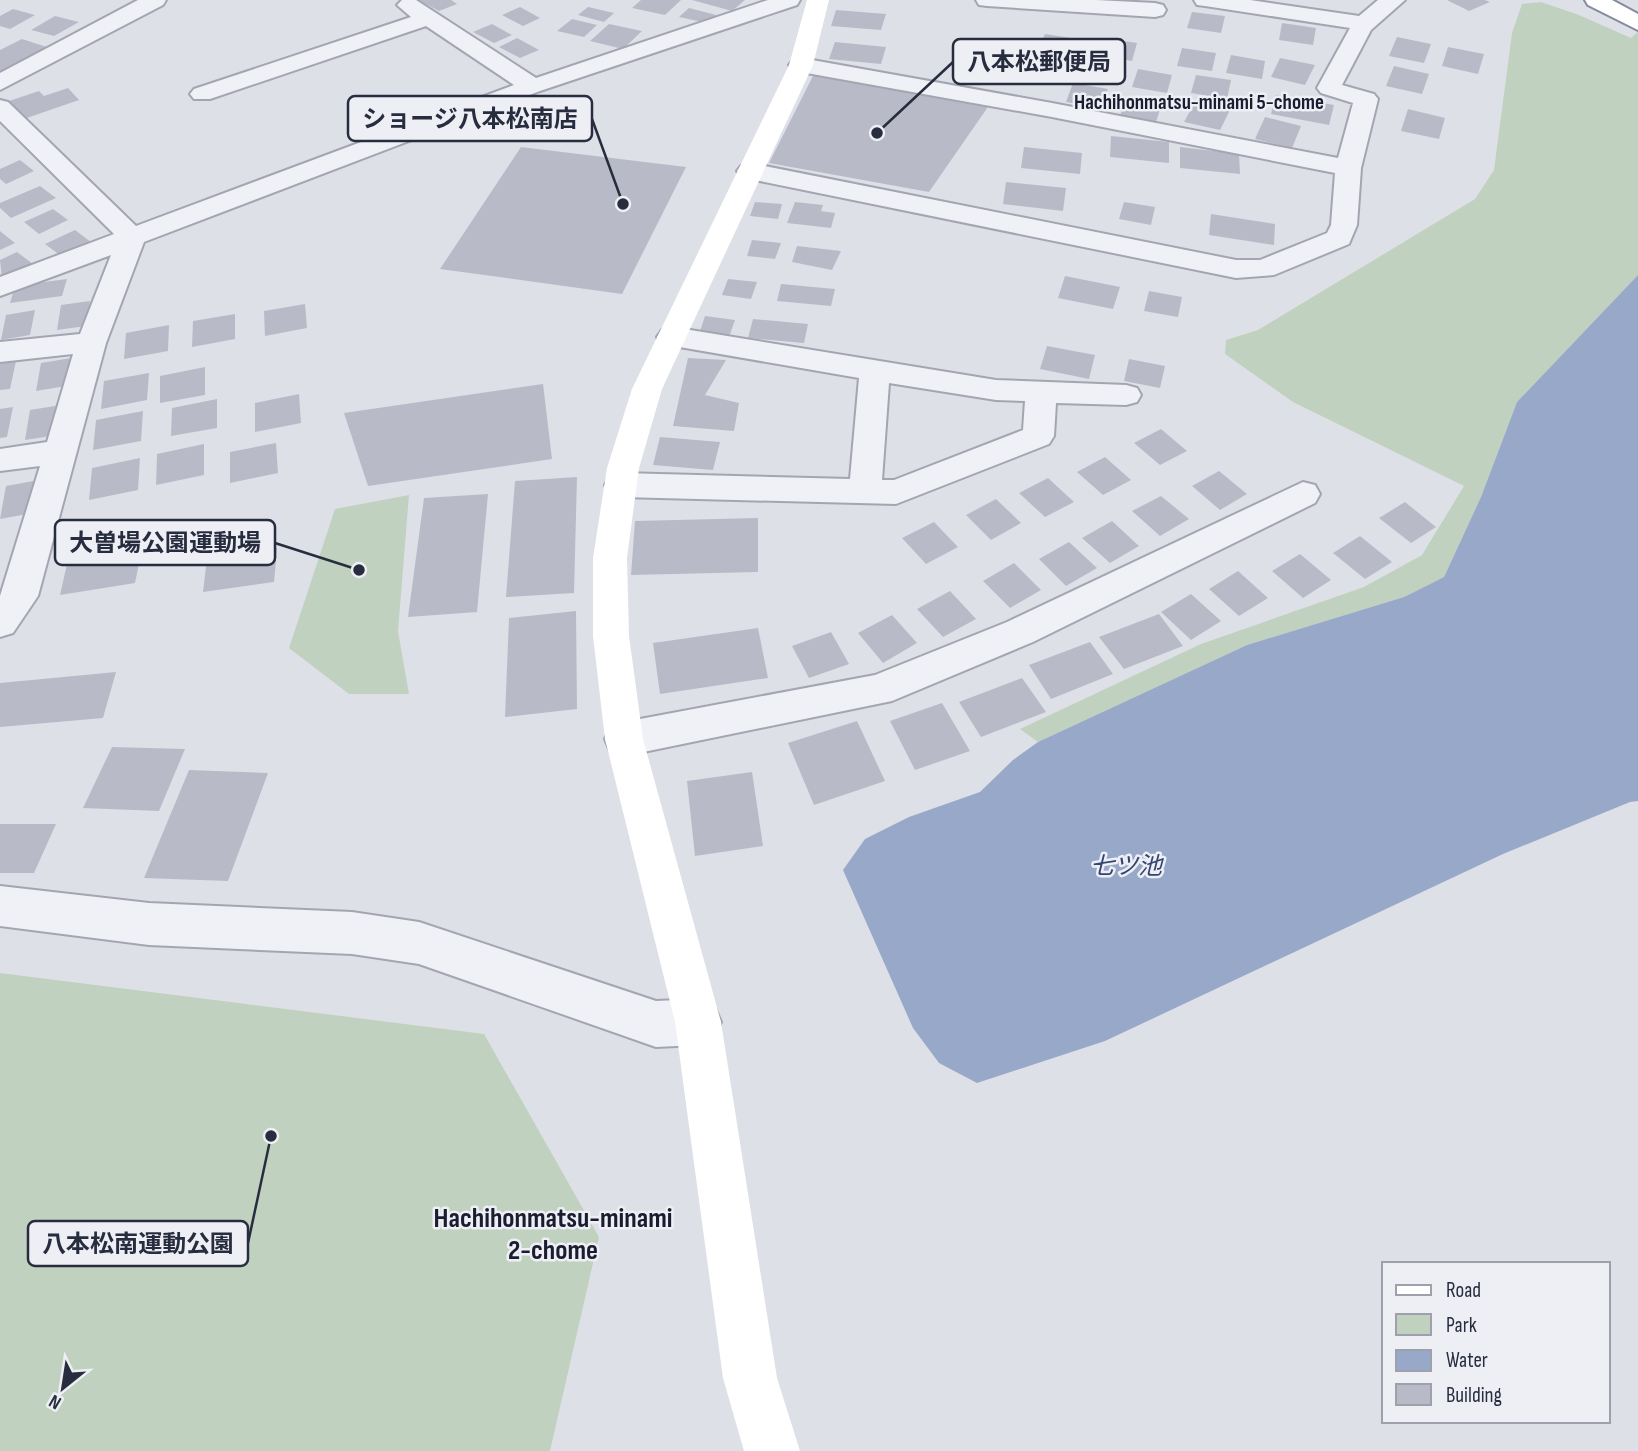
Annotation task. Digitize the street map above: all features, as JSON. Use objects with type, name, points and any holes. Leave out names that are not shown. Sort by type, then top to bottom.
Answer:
[{"type":"main road","points":[[772,1451],[750,1378],[698,1023],[624,739],[611,636],[610,558],[621,485],[647,389],[800,65],[818,0]]},
{"type":"main road","points":[[1630,0],[1638,4]]},
{"type":"main road","points":[[1602,3],[1638,23]]},
{"type":"street","points":[[0,83],[98,28],[155,0]]},
{"type":"street","points":[[400,0],[532,86]]},
{"type":"street","points":[[0,287],[532,86],[789,0]]},
{"type":"street","points":[[987,0],[1155,12]]},
{"type":"street","points":[[1205,0],[1363,23]]},
{"type":"street","points":[[750,171],[1236,269],[1264,269],[1339,238],[1344,225],[1348,168],[1366,99],[1328,88],[1363,23],[1383,4],[1394,0]]},
{"type":"street","points":[[202,94],[429,19]]},
{"type":"street","points":[[800,65],[1052,110],[1348,168]]},
{"type":"street","points":[[0,107],[132,237]]},
{"type":"street","points":[[0,623],[20,596],[91,343],[132,237]]},
{"type":"street","points":[[672,337],[996,390],[1126,395]]},
{"type":"street","points":[[0,352],[91,343]]},
{"type":"street","points":[[865,491],[876,370]]},
{"type":"street","points":[[621,485],[896,492],[1038,436],[1041,391]]},
{"type":"street","points":[[0,460],[61,452]]},
{"type":"street","points":[[624,739],[880,690],[1020,632],[1303,494]]},
{"type":"street","points":[[0,906],[149,924],[352,933],[419,943],[656,1024],[698,1023]]},
{"type":"green space","points":[[1541,2],[1631,38],[1638,32],[1638,275],[1517,402],[1481,497],[1444,577],[1404,597],[1247,645],[1038,742],[1020,729],[1201,644],[1364,587],[1422,555],[1464,486],[1293,402],[1225,354],[1226,340],[1258,330],[1475,199],[1494,170],[1512,33],[1522,4]]},
{"type":"green space","points":[[409,495],[398,631],[409,694],[349,694],[289,648],[335,509]]},
{"type":"green space","points":[[0,973],[484,1034],[599,1237],[550,1451],[0,1451]]},
{"type":"water","name":"七ツ池","points":[[1638,275],[1638,801],[1503,854],[1105,1041],[977,1083],[939,1063],[913,1028],[843,870],[865,839],[909,817],[980,792],[1013,760],[1038,742],[1247,645],[1404,597],[1444,577],[1481,497],[1517,402]]},
{"type":"building","points":[[418,0],[451,0],[457,4],[439,11]]},
{"type":"building","points":[[641,0],[681,0],[665,15],[632,8]]},
{"type":"building","points":[[692,0],[745,0],[732,11]]},
{"type":"building","points":[[1447,0],[1485,0],[1490,2],[1469,11]]},
{"type":"building","points":[[520,7],[540,18],[523,26],[502,15]]},
{"type":"building","points":[[588,7],[614,13],[604,22],[578,15]]},
{"type":"building","points":[[689,8],[716,15],[707,23],[679,17]]},
{"type":"building","points":[[13,9],[35,15],[10,29],[0,26],[0,16]]},
{"type":"building","points":[[836,10],[886,14],[881,30],[831,26]]},
{"type":"building","points":[[1192,12],[1225,16],[1221,33],[1187,28]]},
{"type":"building","points":[[55,16],[79,22],[54,36],[31,30]]},
{"type":"building","points":[[572,19],[597,25],[584,37],[557,31]]},
{"type":"building","points":[[1282,23],[1316,28],[1313,45],[1279,40]]},
{"type":"building","points":[[492,24],[512,35],[494,43],[473,32]]},
{"type":"building","points":[[609,24],[642,31],[623,49],[590,41]]},
{"type":"building","points":[[1045,34],[1078,39],[1071,56],[1037,51]]},
{"type":"building","points":[[1397,37],[1431,44],[1424,63],[1389,56]]},
{"type":"building","points":[[517,38],[539,50],[520,58],[499,47]]},
{"type":"building","points":[[1104,38],[1137,43],[1132,61],[1098,55]]},
{"type":"building","points":[[22,39],[50,48],[0,75],[0,50]]},
{"type":"building","points":[[835,42],[886,47],[881,64],[829,59]]},
{"type":"building","points":[[1448,47],[1484,54],[1478,74],[1442,66]]},
{"type":"building","points":[[1182,48],[1216,53],[1212,71],[1177,66]]},
{"type":"building","points":[[1231,55],[1265,61],[1262,79],[1226,73]]},
{"type":"building","points":[[1280,58],[1315,65],[1305,85],[1271,77]]},
{"type":"building","points":[[1394,66],[1429,74],[1422,94],[1386,86]]},
{"type":"building","points":[[1138,69],[1172,75],[1167,93],[1132,87]]},
{"type":"building","points":[[814,74],[990,104],[929,192],[769,163]]},
{"type":"building","points":[[1196,75],[1231,80],[1227,99],[1191,93]]},
{"type":"building","points":[[1073,83],[1108,89],[1101,108],[1066,102]]},
{"type":"building","points":[[68,88],[79,100],[24,119],[9,101],[39,91],[44,96]]},
{"type":"building","points":[[1276,95],[1334,105],[1329,125],[1271,114]]},
{"type":"building","points":[[1126,97],[1162,103],[1156,122],[1120,116]]},
{"type":"building","points":[[1196,100],[1231,108],[1220,130],[1184,122]]},
{"type":"building","points":[[1408,109],[1445,118],[1439,139],[1401,131]]},
{"type":"building","points":[[1265,117],[1301,126],[1292,148],[1255,139]]},
{"type":"building","points":[[1111,136],[1169,142],[1169,163],[1110,157]]},
{"type":"building","points":[[521,147],[686,167],[622,294],[440,269]]},
{"type":"building","points":[[1024,147],[1082,153],[1080,174],[1021,168]]},
{"type":"building","points":[[1180,147],[1239,154],[1240,174],[1180,168]]},
{"type":"building","points":[[20,160],[34,171],[6,184],[0,179],[0,169]]},
{"type":"building","points":[[1006,182],[1066,188],[1063,211],[1003,204]]},
{"type":"building","points":[[40,186],[56,198],[11,218],[0,208],[0,203]]},
{"type":"building","points":[[755,202],[782,204],[778,219],[750,216]]},
{"type":"building","points":[[795,202],[823,205],[821,211],[835,213],[831,228],[787,223]]},
{"type":"building","points":[[1124,202],[1155,207],[1151,225],[1119,219]]},
{"type":"building","points":[[53,209],[68,220],[39,234],[24,222]]},
{"type":"building","points":[[1211,214],[1275,224],[1274,245],[1209,235]]},
{"type":"building","points":[[75,230],[91,242],[61,256],[45,244]]},
{"type":"building","points":[[0,231],[15,243],[0,250]]},
{"type":"building","points":[[752,240],[781,243],[775,259],[747,256]]},
{"type":"building","points":[[797,246],[841,251],[832,270],[792,262]]},
{"type":"building","points":[[17,252],[33,264],[2,279],[0,260]]},
{"type":"building","points":[[1065,276],[1120,287],[1113,309],[1058,298]]},
{"type":"building","points":[[67,279],[62,296],[10,303],[15,286]]},
{"type":"building","points":[[728,279],[757,282],[751,299],[722,295]]},
{"type":"building","points":[[781,284],[835,289],[831,306],[777,301]]},
{"type":"building","points":[[1149,291],[1182,297],[1178,317],[1144,311]]},
{"type":"building","points":[[90,301],[86,326],[57,330],[61,305]]},
{"type":"building","points":[[305,304],[307,328],[265,336],[264,311]]},
{"type":"building","points":[[35,310],[30,335],[1,340],[6,315]]},
{"type":"building","points":[[235,314],[235,339],[192,347],[193,321]]},
{"type":"building","points":[[705,316],[735,320],[729,337],[699,334]]},
{"type":"building","points":[[753,319],[808,324],[804,343],[748,338]]},
{"type":"building","points":[[169,325],[168,351],[124,359],[126,333]]},
{"type":"building","points":[[1047,346],[1095,355],[1089,379],[1040,369]]},
{"type":"building","points":[[71,358],[66,386],[36,391],[41,363]]},
{"type":"building","points":[[688,358],[726,360],[705,395],[739,403],[734,431],[673,426]]},
{"type":"building","points":[[1129,359],[1165,366],[1160,388],[1124,381]]},
{"type":"building","points":[[16,361],[10,389],[0,390],[0,364]]},
{"type":"building","points":[[205,367],[205,395],[160,403],[160,376]]},
{"type":"building","points":[[149,373],[147,400],[101,409],[104,381]]},
{"type":"building","points":[[543,384],[552,459],[368,486],[344,413]]},
{"type":"building","points":[[299,394],[301,423],[255,432],[255,403]]},
{"type":"building","points":[[217,399],[217,428],[171,436],[172,408]]},
{"type":"building","points":[[61,405],[57,435],[25,440],[30,410]]},
{"type":"building","points":[[13,407],[7,437],[0,438],[0,409]]},
{"type":"building","points":[[143,411],[141,441],[93,450],[96,420]]},
{"type":"building","points":[[1161,429],[1187,451],[1160,465],[1134,443]]},
{"type":"building","points":[[660,437],[720,442],[713,470],[653,465]]},
{"type":"building","points":[[276,443],[278,473],[230,483],[230,452]]},
{"type":"building","points":[[204,444],[204,475],[156,485],[157,454]]},
{"type":"building","points":[[1105,457],[1131,480],[1103,495],[1077,472]]},
{"type":"building","points":[[140,458],[138,490],[89,500],[92,468]]},
{"type":"building","points":[[1219,471],[1247,494],[1220,510],[1192,486]]},
{"type":"building","points":[[577,477],[574,593],[506,597],[515,481]]},
{"type":"building","points":[[1048,478],[1074,502],[1045,517],[1019,493]]},
{"type":"building","points":[[39,480],[33,513],[0,519],[6,486]]},
{"type":"building","points":[[488,494],[477,612],[408,617],[424,498]]},
{"type":"building","points":[[1161,496],[1189,519],[1160,536],[1132,511]]},
{"type":"building","points":[[996,499],[1021,523],[991,540],[966,515]]},
{"type":"building","points":[[1405,502],[1436,527],[1411,543],[1379,518]]},
{"type":"building","points":[[758,518],[758,572],[631,575],[635,521]]},
{"type":"building","points":[[1112,521],[1139,546],[1110,563],[1082,538]]},
{"type":"building","points":[[934,522],[958,547],[926,564],[902,538]]},
{"type":"building","points":[[1360,536],[1392,562],[1365,579],[1333,553]]},
{"type":"building","points":[[1069,542],[1097,568],[1066,586],[1039,559]]},
{"type":"building","points":[[143,544],[135,583],[60,595],[69,555]]},
{"type":"building","points":[[277,548],[274,582],[203,592],[207,558]]},
{"type":"building","points":[[1300,554],[1331,580],[1303,598],[1272,571]]},
{"type":"building","points":[[1014,563],[1041,590],[1010,608],[983,581]]},
{"type":"building","points":[[1238,571],[1268,598],[1239,616],[1209,589]]},
{"type":"building","points":[[950,591],[976,619],[943,637],[917,609]]},
{"type":"building","points":[[1191,594],[1221,621],[1191,640],[1161,612]]},
{"type":"building","points":[[576,611],[577,709],[505,717],[509,618]]},
{"type":"building","points":[[1159,614],[1183,646],[1124,669],[1099,637]]},
{"type":"building","points":[[892,615],[917,643],[883,663],[858,633]]},
{"type":"building","points":[[758,628],[768,678],[660,694],[653,643]]},
{"type":"building","points":[[831,632],[849,664],[809,678],[792,646]]},
{"type":"building","points":[[1090,642],[1113,674],[1051,699],[1029,665]]},
{"type":"building","points":[[116,672],[103,718],[0,727],[0,683]]},
{"type":"building","points":[[1022,678],[1046,712],[981,737],[959,702]]},
{"type":"building","points":[[942,703],[970,751],[915,770],[890,721]]},
{"type":"building","points":[[857,721],[885,781],[814,805],[788,743]]},
{"type":"building","points":[[112,747],[185,749],[159,811],[83,808]]},
{"type":"building","points":[[189,770],[268,773],[228,881],[144,878]]},
{"type":"building","points":[[752,772],[763,846],[695,856],[687,781]]},
{"type":"building","points":[[0,824],[56,824],[34,873],[0,873]]},
{"type":"place","name":"八本松郵便局","points":[[877,133]]},
{"type":"place","name":"ショージ八本松南店","points":[[623,204]]},
{"type":"place","name":"大曽場公園運動場","points":[[359,570]]},
{"type":"place","name":"八本松南運動公園","points":[[271,1136]]},
{"type":"district","name":"Hachihonmatsu-minami 5-chome","points":[[1199,102]]},
{"type":"district","name":"Hachihonmatsu-minami 2-chome","points":[[553,1233]]}]
